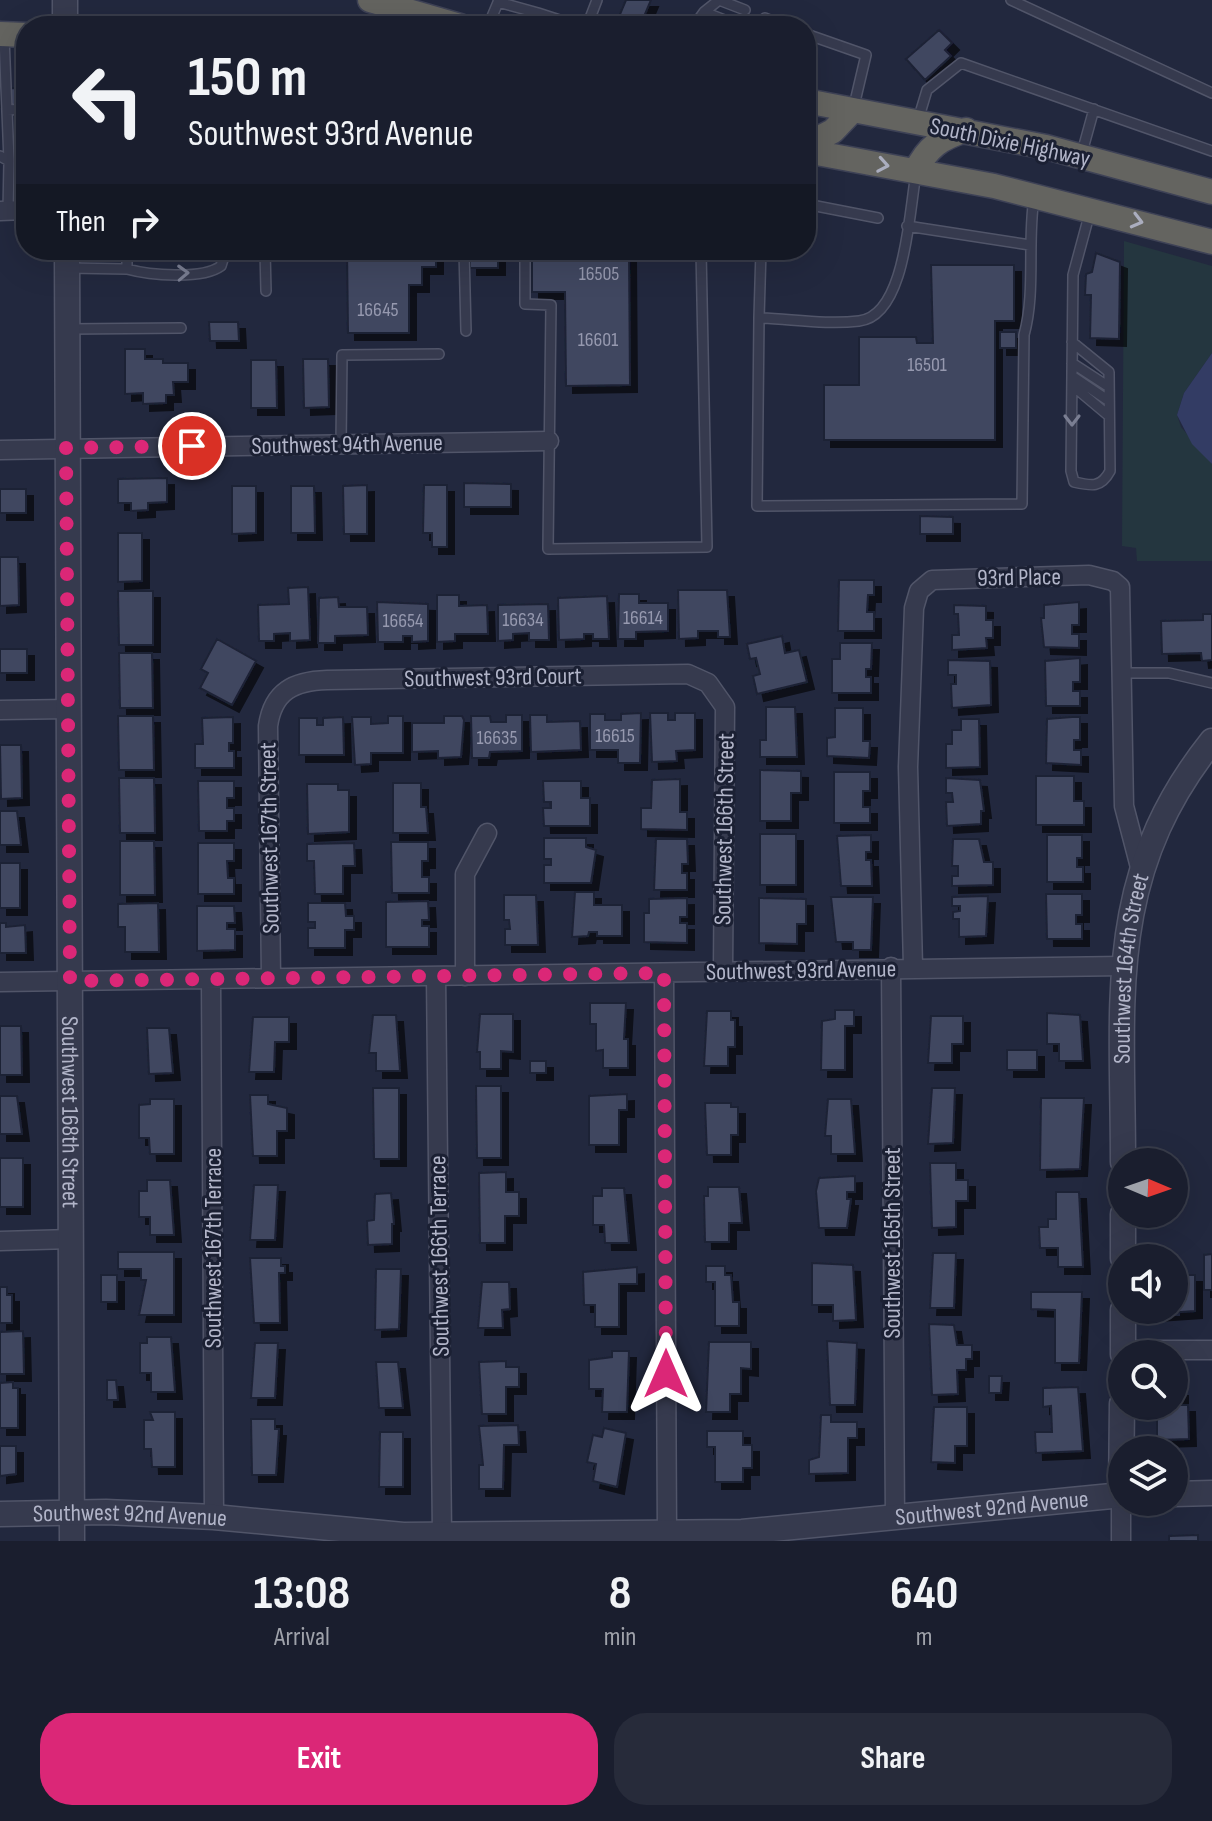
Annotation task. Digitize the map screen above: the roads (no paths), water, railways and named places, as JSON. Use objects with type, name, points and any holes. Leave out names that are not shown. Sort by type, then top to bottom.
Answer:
[{"type":"highway","points":[[370,0],[425,16]]},
{"type":"highway","name":"South Dixie Highway","points":[[816,103],[966,130],[1081,156],[1212,192]]},
{"type":"highway","points":[[816,142],[833,131],[853,110]]},
{"type":"highway","points":[[916,171],[924,154],[943,138],[966,130]]},
{"type":"highway","name":"South Dixie Highway","points":[[816,150],[1035,195],[1212,242]]},
{"type":"street","name":"Southwest 168th Street","points":[[67,260],[72,1541]]},
{"type":"street","name":"Southwest 94th Avenue","points":[[0,450],[549,441]]},
{"type":"street","name":"93rd Place","points":[[913,967],[908,745],[914,608],[919,591],[938,579],[1089,575],[1113,581],[1120,587]]},
{"type":"street","name":"Southwest 164th Street","points":[[1120,587],[1124,806],[1141,871],[1128,917],[1123,966],[1123,1148]]},
{"type":"street","name":"Southwest 93rd Court","points":[[274,700],[294,684],[327,680],[688,674],[715,688]]},
{"type":"street","name":"Southwest 166th Street","points":[[715,688],[725,714],[723,971]]},
{"type":"street","name":"Southwest 167th Street","points":[[271,978],[268,726],[274,700]]},
{"type":"street","points":[[0,710],[69,709]]},
{"type":"street","points":[[1141,871],[1174,797],[1212,741]]},
{"type":"street","points":[[465,976],[465,874],[487,833]]},
{"type":"street","name":"Southwest 93rd Avenue","points":[[0,982],[1123,966]]},
{"type":"street","name":"Southwest 165th Street","points":[[891,967],[895,1518]]},
{"type":"street","points":[[664,973],[667,1533]]},
{"type":"street","name":"Southwest 166th Terrace","points":[[436,976],[442,1535]]},
{"type":"street","name":"Southwest 167th Terrace","points":[[211,979],[214,1517]]},
{"type":"street","points":[[0,1241],[72,1239]]},
{"type":"street","points":[[1188,1351],[1212,1350]]},
{"type":"street","points":[[1188,1494],[1212,1493]]},
{"type":"street","name":"Southwest 92nd Avenue","points":[[0,1514],[214,1517],[403,1535],[761,1532],[1108,1496]]},
{"type":"street","points":[[1121,1516],[1121,1541]]},
{"type":"lane","points":[[701,16],[719,0],[745,10]]},
{"type":"lane","points":[[1011,0],[1212,93]]},
{"type":"lane","points":[[499,1],[547,16]]},
{"type":"lane","points":[[704,12],[714,16]]},
{"type":"lane","points":[[10,34],[2,77],[7,110],[4,158],[11,211]]},
{"type":"lane","points":[[816,38],[866,55],[853,110]]},
{"type":"lane","points":[[917,121],[927,90],[961,63],[1212,151]]},
{"type":"lane","points":[[1081,156],[1094,109]]},
{"type":"lane","points":[[7,110],[16,110]]},
{"type":"lane","points":[[759,318],[861,321],[880,312],[897,283],[916,171]]},
{"type":"lane","points":[[761,260],[757,506],[1022,504],[1024,335],[1028,319],[1035,195]]},
{"type":"lane","points":[[816,206],[878,218]]},
{"type":"lane","points":[[1072,342],[1109,372],[1110,471],[1104,482],[1094,486],[1074,482],[1071,471],[1072,342],[1073,275],[1091,209]]},
{"type":"lane","points":[[907,226],[1030,245]]},
{"type":"lane","points":[[73,260],[147,274],[210,272],[221,266],[223,260]]},
{"type":"lane","points":[[127,260],[127,269]]},
{"type":"lane","points":[[265,260],[266,291]]},
{"type":"lane","points":[[464,260],[466,331]]},
{"type":"lane","points":[[525,260],[525,304],[551,305],[548,549],[707,547],[701,260]]},
{"type":"lane","points":[[67,329],[181,328]]},
{"type":"lane","points":[[341,444],[342,355],[439,354]]},
{"type":"lane","points":[[1072,363],[1109,387]]},
{"type":"lane","points":[[1072,380],[1109,401]]},
{"type":"lane","points":[[1072,380],[1109,416]]},
{"type":"lane","points":[[1121,673],[1169,673],[1212,683]]},
{"type":"water","points":[[1212,353],[1212,464],[1192,444],[1177,415],[1184,393]]}]
